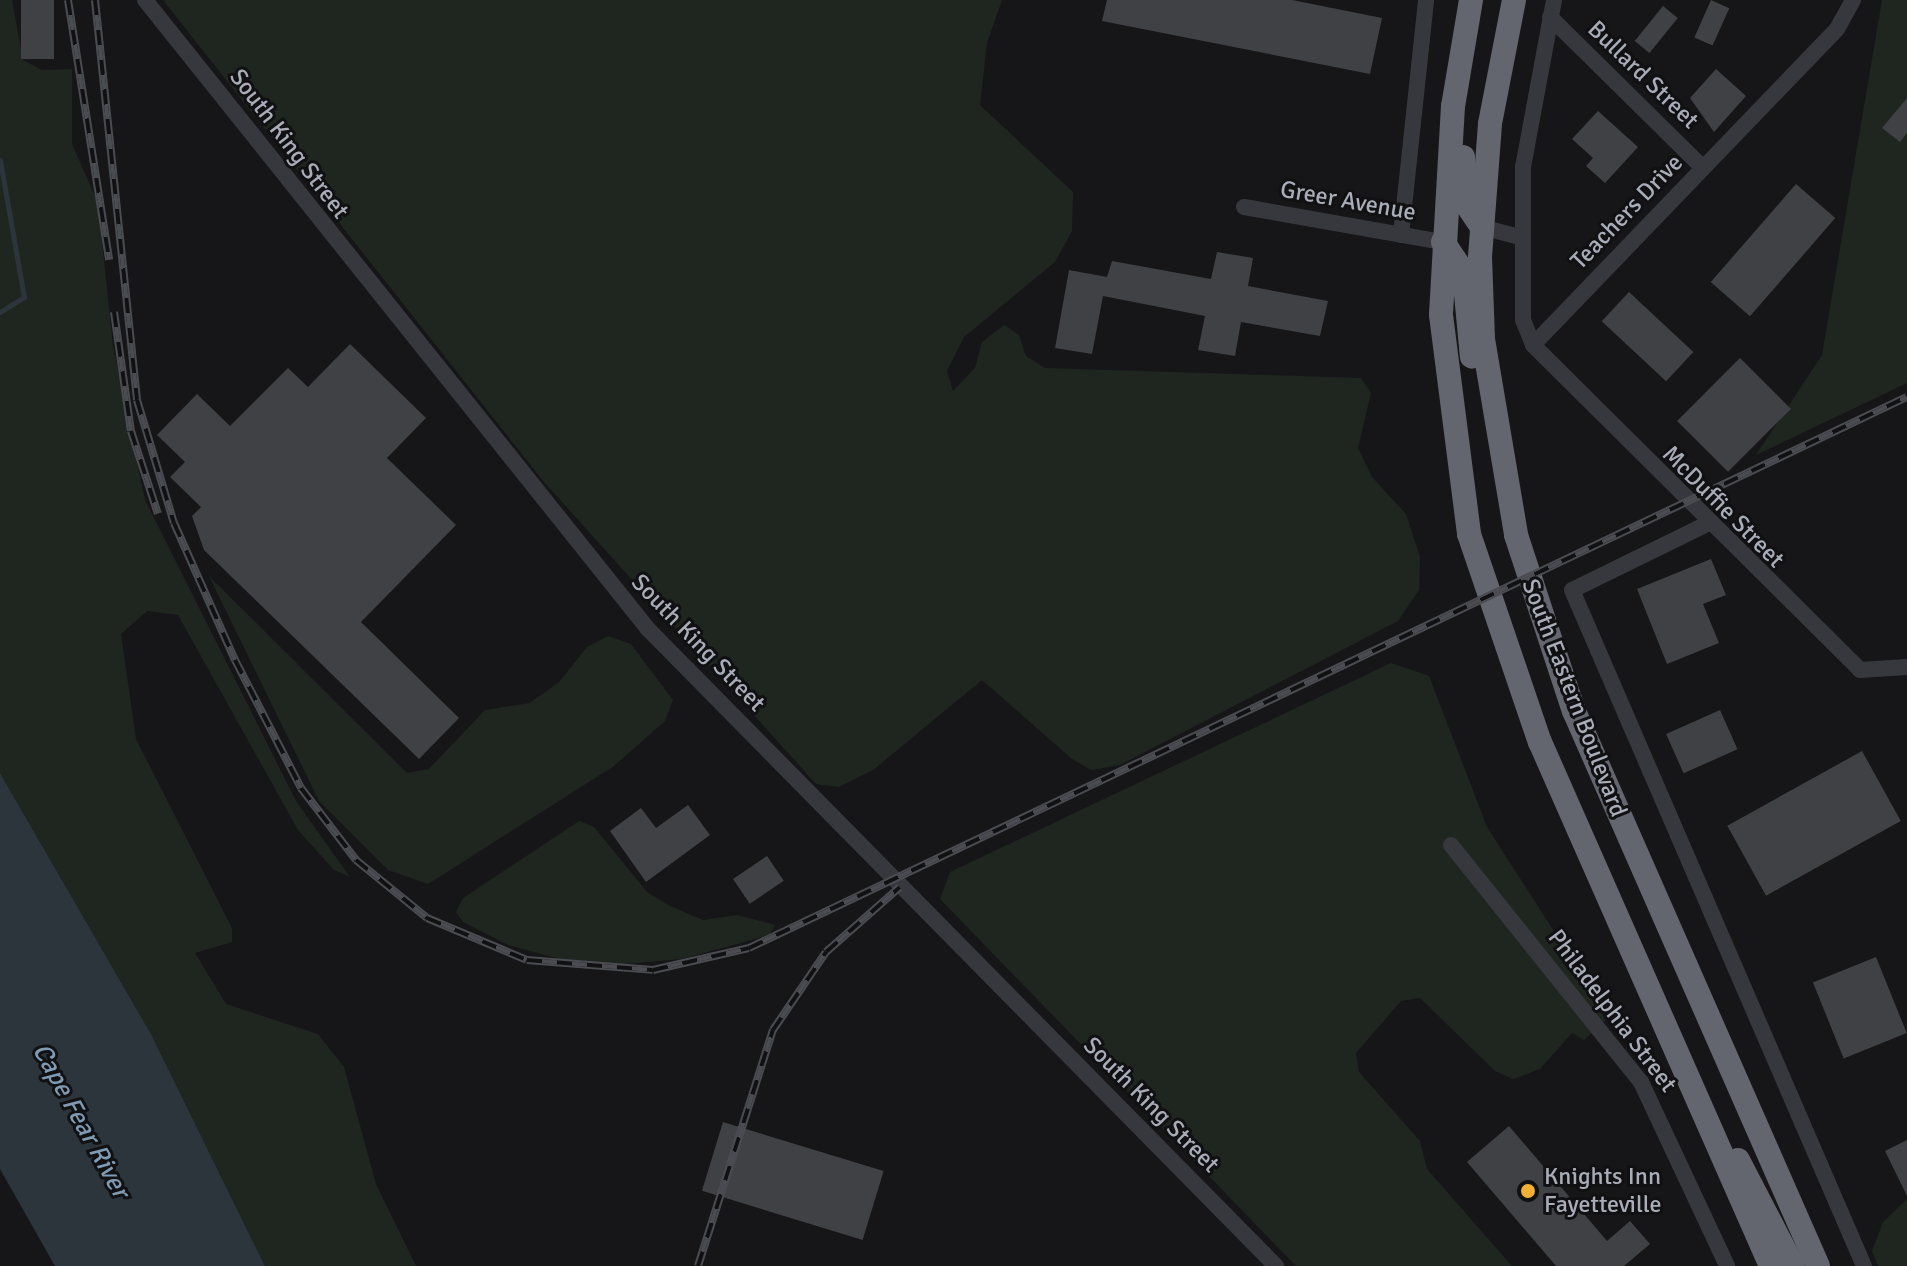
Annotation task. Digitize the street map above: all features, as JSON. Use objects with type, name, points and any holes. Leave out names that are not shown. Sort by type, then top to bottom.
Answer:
[{"type":"highway","name":"South Eastern Boulevard","points":[[1471,0],[1462,39],[1443,242],[1448,403],[1486,597],[1534,729],[1771,1266]]},
{"type":"highway","name":"South Eastern Boulevard","points":[[1514,0],[1490,124],[1482,227],[1483,339],[1503,467],[1541,625],[1574,711],[1818,1266]]},
{"type":"highway","points":[[1462,39],[1463,199],[1482,227]]},
{"type":"highway","points":[[1443,242],[1464,273],[1469,347],[1503,467]]},
{"type":"highway","points":[[1683,1069],[1793,1266]]},
{"type":"street","name":"South King Street","points":[[145,0],[648,629],[1276,1266]]},
{"type":"street","points":[[1401,235],[1426,0]]},
{"type":"street","name":"Teachers Drive","points":[[1533,345],[1837,29],[1853,0]]},
{"type":"street","points":[[1533,345],[1523,320],[1523,238],[1530,106],[1552,8]]},
{"type":"street","name":"Bullard Street","points":[[1552,8],[1703,168]]},
{"type":"street","name":"Greer Avenue","points":[[1244,207],[1443,242]]},
{"type":"street","points":[[1482,227],[1523,238]]},
{"type":"street","name":"McDuffie Street","points":[[1533,345],[1707,524],[1860,670],[1902,669]]},
{"type":"street","name":"South Eastern Boulevard","points":[[1707,524],[1572,590],[1862,1265]]},
{"type":"street","name":"Philadelphia Street","points":[[1451,845],[1641,1082],[1727,1266]]},
{"type":"shaded area","points":[[0,0],[12,0],[23,60],[42,70],[72,69],[72,144],[98,203],[113,346],[145,500],[296,801],[350,877],[334,870],[298,830],[178,615],[147,611],[121,634],[136,739],[232,928],[232,942],[195,953],[226,1004],[318,1034],[344,1067],[376,1184],[416,1266],[265,1266],[151,1034],[0,773]]},
{"type":"shaded area","points":[[163,0],[1002,0],[987,43],[980,105],[1073,192],[1072,231],[1055,262],[964,337],[947,371],[953,391],[975,368],[982,342],[1004,325],[1019,335],[1026,356],[1045,368],[1361,378],[1371,393],[1358,448],[1372,477],[1406,514],[1420,557],[1419,590],[1398,621],[1120,765],[1091,770],[1072,759],[982,680],[873,770],[839,787],[816,784],[544,482]]},
{"type":"shaded area","points":[[1882,0],[1907,0],[1907,383],[1756,455],[1822,355]]},
{"type":"shaded area","points":[[209,576],[407,773],[429,769],[485,710],[530,703],[559,682],[587,647],[608,636],[631,644],[673,700],[665,721],[614,766],[428,884],[388,870],[319,801]]},
{"type":"shaded area","points":[[1391,663],[1429,676],[1487,827],[1609,1017],[1584,1040],[1572,1033],[1540,1069],[1513,1079],[1495,1071],[1420,998],[1401,1001],[1356,1053],[1359,1072],[1420,1141],[1427,1169],[1512,1266],[1296,1266],[940,899],[950,872]]},
{"type":"shaded area","points":[[579,821],[594,827],[647,892],[670,906],[703,920],[737,915],[775,925],[769,935],[682,959],[624,964],[567,961],[508,945],[463,922],[456,912],[463,898]]},
{"type":"shaded area","points":[[1907,1199],[1907,1266],[1878,1266],[1872,1251],[1883,1222]]},
{"type":"water","name":"Cape Fear River","points":[[0,773],[151,1034],[265,1266],[55,1266],[0,1169]]},
{"type":"building","points":[[21,0],[54,0],[54,59],[21,59]]},
{"type":"building","points":[[1107,0],[1292,0],[1382,18],[1370,74],[1102,21]]},
{"type":"building","points":[[1711,0],[1729,8],[1713,46],[1694,37]]},
{"type":"building","points":[[1663,6],[1678,18],[1649,53],[1635,41]]},
{"type":"building","points":[[1716,69],[1746,96],[1714,132],[1690,98]]},
{"type":"building","points":[[1907,98],[1907,133],[1900,142],[1882,128]]},
{"type":"building","points":[[1598,111],[1638,147],[1605,183],[1586,166],[1593,158],[1572,139]]},
{"type":"building","points":[[1796,184],[1835,218],[1750,316],[1711,282]]},
{"type":"building","points":[[1217,252],[1253,258],[1248,286],[1328,301],[1320,336],[1241,322],[1235,356],[1198,350],[1205,316],[1103,296],[1092,354],[1055,348],[1069,270],[1107,277],[1112,261],[1211,279]]},
{"type":"building","points":[[1629,292],[1693,352],[1666,381],[1602,321]]},
{"type":"building","points":[[350,344],[426,418],[387,458],[456,525],[361,622],[459,718],[419,759],[204,550],[192,516],[201,507],[170,477],[185,462],[157,435],[197,394],[230,426],[288,368],[308,387]]},
{"type":"building","points":[[1740,358],[1791,409],[1728,472],[1677,421]]},
{"type":"building","points":[[1711,559],[1726,595],[1703,604],[1719,643],[1667,664],[1637,589]]},
{"type":"building","points":[[1720,710],[1737,749],[1684,773],[1666,734]]},
{"type":"building","points":[[1862,751],[1901,821],[1766,896],[1727,826]]},
{"type":"building","points":[[688,805],[710,835],[646,882],[610,831],[641,808],[656,828]]},
{"type":"building","points":[[767,856],[784,881],[750,904],[733,879]]},
{"type":"building","points":[[1876,957],[1907,1033],[1844,1059],[1813,982]]},
{"type":"building","points":[[723,1122],[884,1171],[863,1240],[702,1191]]},
{"type":"building","name":"Knights Inn Fayetteville","points":[[1509,1126],[1607,1241],[1630,1221],[1650,1244],[1624,1266],[1556,1266],[1467,1162]]},
{"type":"building","points":[[1907,1140],[1907,1196],[1885,1151]]},
{"type":"waterway","points":[[0,160],[24,297],[0,312]]},
{"type":"railway","points":[[68,0],[109,260]]},
{"type":"railway","points":[[95,0],[137,400],[174,523],[235,660],[301,788],[356,860],[427,918],[527,960],[653,970],[749,948],[1907,397]]},
{"type":"railway","points":[[114,312],[131,431],[158,514]]},
{"type":"railway","points":[[698,1266],[773,1030],[826,952],[900,887]]},
{"type":"place","name":"Knights Inn Fayetteville","points":[[1528,1191]]}]
